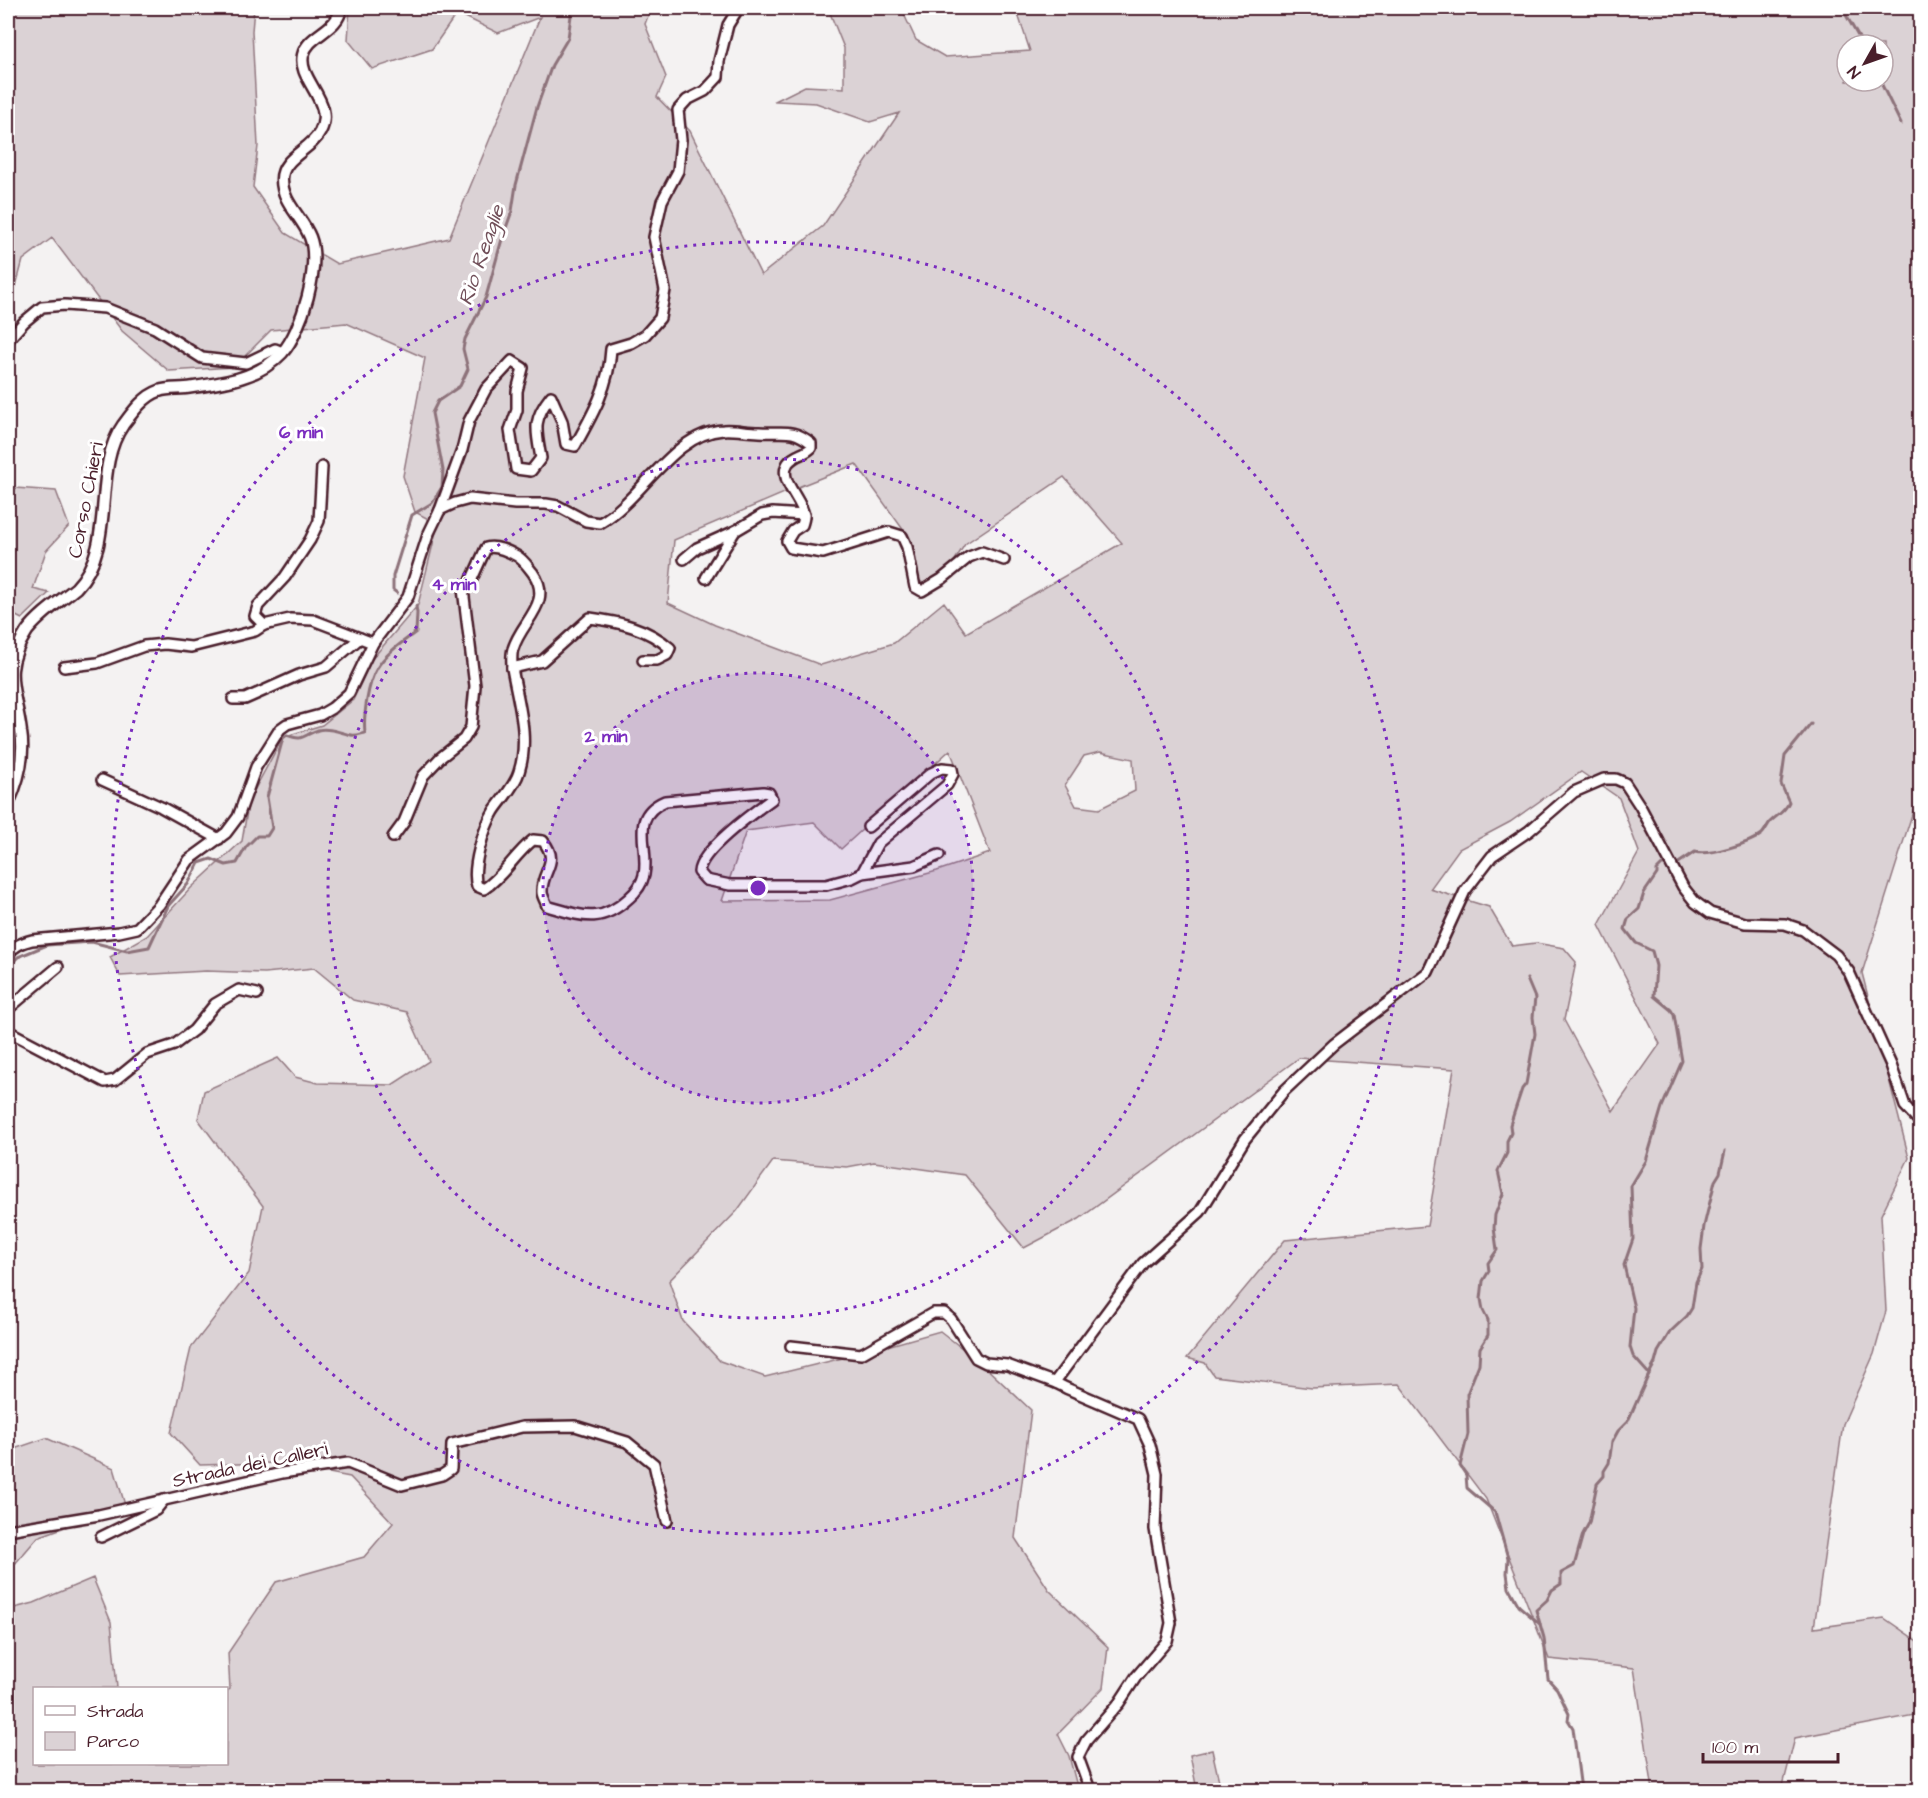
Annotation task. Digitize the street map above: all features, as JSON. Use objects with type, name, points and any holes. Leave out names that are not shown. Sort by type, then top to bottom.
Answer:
[{"type":"main road","name":"Corso Chieri","points":[[8,804],[16,787],[23,744],[8,675],[10,663],[27,631],[83,581],[93,563],[100,532],[112,445],[122,426],[147,399],[159,391],[225,383],[255,373],[282,352],[294,332],[312,280],[313,254],[310,238],[288,201],[282,181],[282,172],[286,165],[312,143],[321,131],[324,117],[321,103],[304,69],[302,57],[307,46],[340,16],[341,8]]},
{"type":"street","points":[[8,954],[21,943],[32,940],[118,932],[137,928],[159,904],[189,860],[226,833],[238,817],[256,767],[280,729],[287,724],[320,715],[349,693],[373,643],[408,597],[428,535],[440,510],[462,450],[469,421],[486,389],[512,361],[523,368],[517,391],[517,410],[510,430],[516,469],[531,471],[541,458],[536,429],[542,408],[551,396],[562,421],[566,444],[574,446],[602,398],[610,368],[611,349],[631,344],[645,335],[660,318],[665,290],[654,237],[662,201],[678,171],[681,140],[678,110],[687,100],[705,91],[718,77],[719,61],[728,25],[736,12]]},
{"type":"street","points":[[8,340],[24,322],[42,308],[65,305],[105,308],[155,328],[202,358],[246,363],[275,349],[282,352]]},
{"type":"street","points":[[440,510],[455,503],[470,500],[546,504],[558,506],[586,521],[600,523],[626,503],[651,476],[696,436],[722,430],[766,433],[791,431],[811,443],[812,448],[807,452],[797,454],[787,465],[785,474],[804,515],[802,525],[793,531],[788,541],[791,548],[823,553],[889,532],[902,536],[907,547],[915,587],[922,591],[942,579],[969,557],[982,552],[1004,560]]},
{"type":"street","points":[[264,625],[255,616],[258,606],[285,577],[310,540],[318,521],[322,467]]},
{"type":"street","points":[[684,559],[697,548],[735,531],[762,515],[773,513],[804,515]]},
{"type":"street","points":[[706,578],[735,531]]},
{"type":"street","points":[[393,837],[404,822],[423,776],[440,758],[464,739],[471,727],[475,686],[463,589],[471,581],[486,548],[493,546],[526,563],[539,582],[541,592],[537,605],[513,650],[512,668],[525,743],[519,774],[492,814],[482,840],[474,878],[477,886],[484,889],[498,880],[523,848],[533,840],[543,841],[549,848],[552,861],[542,892],[547,906],[574,914],[599,916],[617,910],[637,891],[644,874],[642,829],[654,805],[665,801],[763,792],[769,793],[772,799],[732,829],[700,864],[699,872],[706,880],[730,885],[826,885],[862,873],[914,866],[939,855]]},
{"type":"street","points":[[512,668],[542,662],[590,618],[626,623],[658,638],[670,648],[667,655],[657,660],[643,660]]},
{"type":"street","points":[[64,667],[97,663],[144,646],[165,644],[191,647],[255,631],[264,625],[290,619],[313,620],[373,643]]},
{"type":"street","points":[[233,699],[245,699],[299,675],[326,667],[360,638]]},
{"type":"street","points":[[862,873],[878,843],[947,785],[953,774],[952,770],[942,768],[931,773],[868,827]]},
{"type":"street","points":[[1056,1383],[1060,1373],[1143,1263],[1200,1212],[1245,1139],[1284,1091],[1334,1044],[1428,972],[1465,891],[1492,856],[1529,831],[1574,792],[1604,779],[1625,783],[1632,791],[1683,887],[1695,902],[1710,913],[1745,923],[1794,926],[1803,930],[1842,961],[1891,1065],[1905,1106],[1920,1122]]},
{"type":"street","points":[[102,780],[161,807],[219,838]]},
{"type":"street","points":[[8,1009],[58,967]]},
{"type":"street","points":[[8,1031],[105,1082],[115,1080],[147,1054],[174,1045],[194,1030],[215,1004],[239,990],[257,994]]},
{"type":"street","points":[[791,1346],[861,1354],[933,1313],[944,1313],[951,1319],[976,1358],[986,1363],[1007,1365],[1056,1383],[1138,1419],[1150,1445],[1157,1474],[1155,1529],[1171,1623],[1167,1641],[1086,1741],[1078,1757],[1090,1791]]},
{"type":"street","name":"Strada dei Calleri","points":[[8,1530],[99,1515],[282,1473],[348,1463],[402,1485],[442,1475],[451,1469],[452,1444],[522,1427],[575,1426],[627,1442],[654,1464],[667,1521]]},
{"type":"street","points":[[100,1537],[156,1510],[164,1500]]},
{"type":"green space","points":[[8,8],[254,8],[252,31],[258,146],[253,187],[285,233],[337,264],[449,238],[540,17],[498,33],[457,13],[432,49],[372,69],[348,40],[350,8],[651,8],[645,24],[666,77],[657,97],[690,131],[761,275],[823,226],[899,113],[870,122],[816,103],[775,101],[805,86],[844,88],[844,48],[828,8],[901,8],[916,40],[945,57],[1030,51],[1016,8],[1920,8],[1920,789],[1862,973],[1909,1158],[1881,1215],[1886,1311],[1874,1354],[1843,1424],[1814,1628],[1884,1618],[1920,1643],[1920,1714],[1795,1738],[1782,1790],[1653,1790],[1634,1668],[1549,1659],[1486,1499],[1399,1384],[1312,1388],[1214,1376],[1205,1363],[1187,1358],[1285,1240],[1427,1226],[1454,1069],[1299,1058],[1079,1219],[1024,1248],[965,1175],[874,1162],[847,1167],[773,1161],[737,1211],[669,1281],[683,1321],[720,1361],[765,1377],[940,1331],[981,1363],[1031,1410],[1015,1538],[1049,1590],[1108,1647],[1103,1688],[1058,1734],[1069,1756],[1078,1790],[8,1790],[8,1583],[14,1608],[34,1603],[93,1578],[111,1622],[117,1687],[33,1687],[33,1765],[228,1765],[228,1690],[230,1689],[228,1653],[276,1582],[364,1557],[393,1523],[350,1477],[277,1463],[200,1465],[171,1433],[191,1348],[249,1273],[263,1206],[198,1119],[204,1091],[278,1058],[295,1077],[318,1083],[392,1085],[429,1061],[407,1012],[353,1000],[314,968],[265,973],[206,971],[120,976],[110,957],[147,936],[191,888],[242,841],[249,800],[283,737],[322,725],[353,700],[372,659],[418,605],[438,524],[415,512],[403,476],[425,358],[346,323],[271,330],[234,367],[169,371],[122,331],[52,238],[23,260],[8,308]],"holes":[[[856,464],[907,535],[917,579],[926,585],[952,565],[965,544],[1064,477],[1122,543],[966,633],[944,602],[894,643],[821,665],[715,625],[668,603],[674,540]],[[950,750],[990,853],[937,871],[830,900],[722,901],[746,831],[814,822],[841,849]],[[1100,752],[1133,759],[1135,791],[1099,809],[1076,806],[1065,785],[1084,756]],[[1581,772],[1619,798],[1639,852],[1599,925],[1660,1044],[1613,1111],[1564,1020],[1576,962],[1564,948],[1536,943],[1512,946],[1489,907],[1430,889],[1459,849],[1510,822]]]},
{"type":"green space","points":[[15,488],[56,491],[69,526],[46,551],[33,589],[49,593],[22,619],[8,612],[8,515]]},
{"type":"green space","points":[[46,1438],[114,1468],[125,1505],[38,1537],[8,1572],[8,1451]]},
{"type":"green space","points":[[1212,1750],[1221,1790],[1197,1790],[1190,1755]]},
{"type":"waterway","name":"Rio Reaglie","points":[[397,593],[393,590],[393,576],[412,515],[432,503],[442,487],[443,470],[432,413],[438,401],[460,386],[468,369],[463,349],[465,339],[486,297],[512,211],[516,185],[537,107],[552,65],[568,38],[572,8]]},
{"type":"waterway","points":[[1842,8],[1856,33]]},
{"type":"waterway","points":[[1886,93],[1901,124]]},
{"type":"waterway","name":"Rio Reaglie","points":[[8,967],[18,957],[47,945],[92,942],[127,951],[149,947],[168,906],[188,884],[199,863],[211,859],[226,865],[237,863],[246,847],[257,836],[267,836],[272,828],[267,797],[283,738],[287,735],[300,738],[322,729],[353,735],[365,733],[367,700],[374,674],[385,657],[416,632],[416,606]]},
{"type":"waterway","points":[[1677,864],[1695,852],[1730,848],[1762,834],[1789,802],[1781,784],[1785,756],[1811,724]]},
{"type":"waterway","points":[[1581,1790],[1573,1728],[1557,1689],[1548,1679],[1544,1638],[1536,1610],[1547,1600],[1552,1590],[1561,1584],[1561,1573],[1574,1566],[1583,1534],[1589,1523],[1597,1484],[1604,1476],[1609,1463],[1612,1442],[1618,1431],[1628,1421],[1649,1374],[1633,1356],[1630,1347],[1634,1308],[1624,1265],[1633,1239],[1631,1186],[1646,1161],[1662,1107],[1682,1061],[1674,1015],[1654,996],[1656,966],[1652,951],[1636,943],[1625,929],[1628,919],[1639,909],[1644,893],[1657,874],[1657,870],[1662,865],[1666,865]]},
{"type":"waterway","points":[[1527,979],[1535,998],[1533,1017],[1535,1034],[1526,1084],[1522,1089],[1510,1125],[1511,1133],[1507,1141],[1507,1153],[1498,1171],[1503,1194],[1495,1215],[1497,1250],[1488,1263],[1489,1271],[1483,1281],[1481,1299],[1488,1320],[1488,1335],[1480,1348],[1479,1364],[1467,1394],[1468,1434],[1460,1466],[1466,1475],[1467,1488],[1495,1512],[1508,1558],[1509,1588],[1519,1606],[1540,1624]]},
{"type":"waterway","points":[[1649,1374],[1670,1332],[1692,1308],[1696,1282],[1702,1269],[1701,1249],[1704,1226],[1725,1151]]}]
